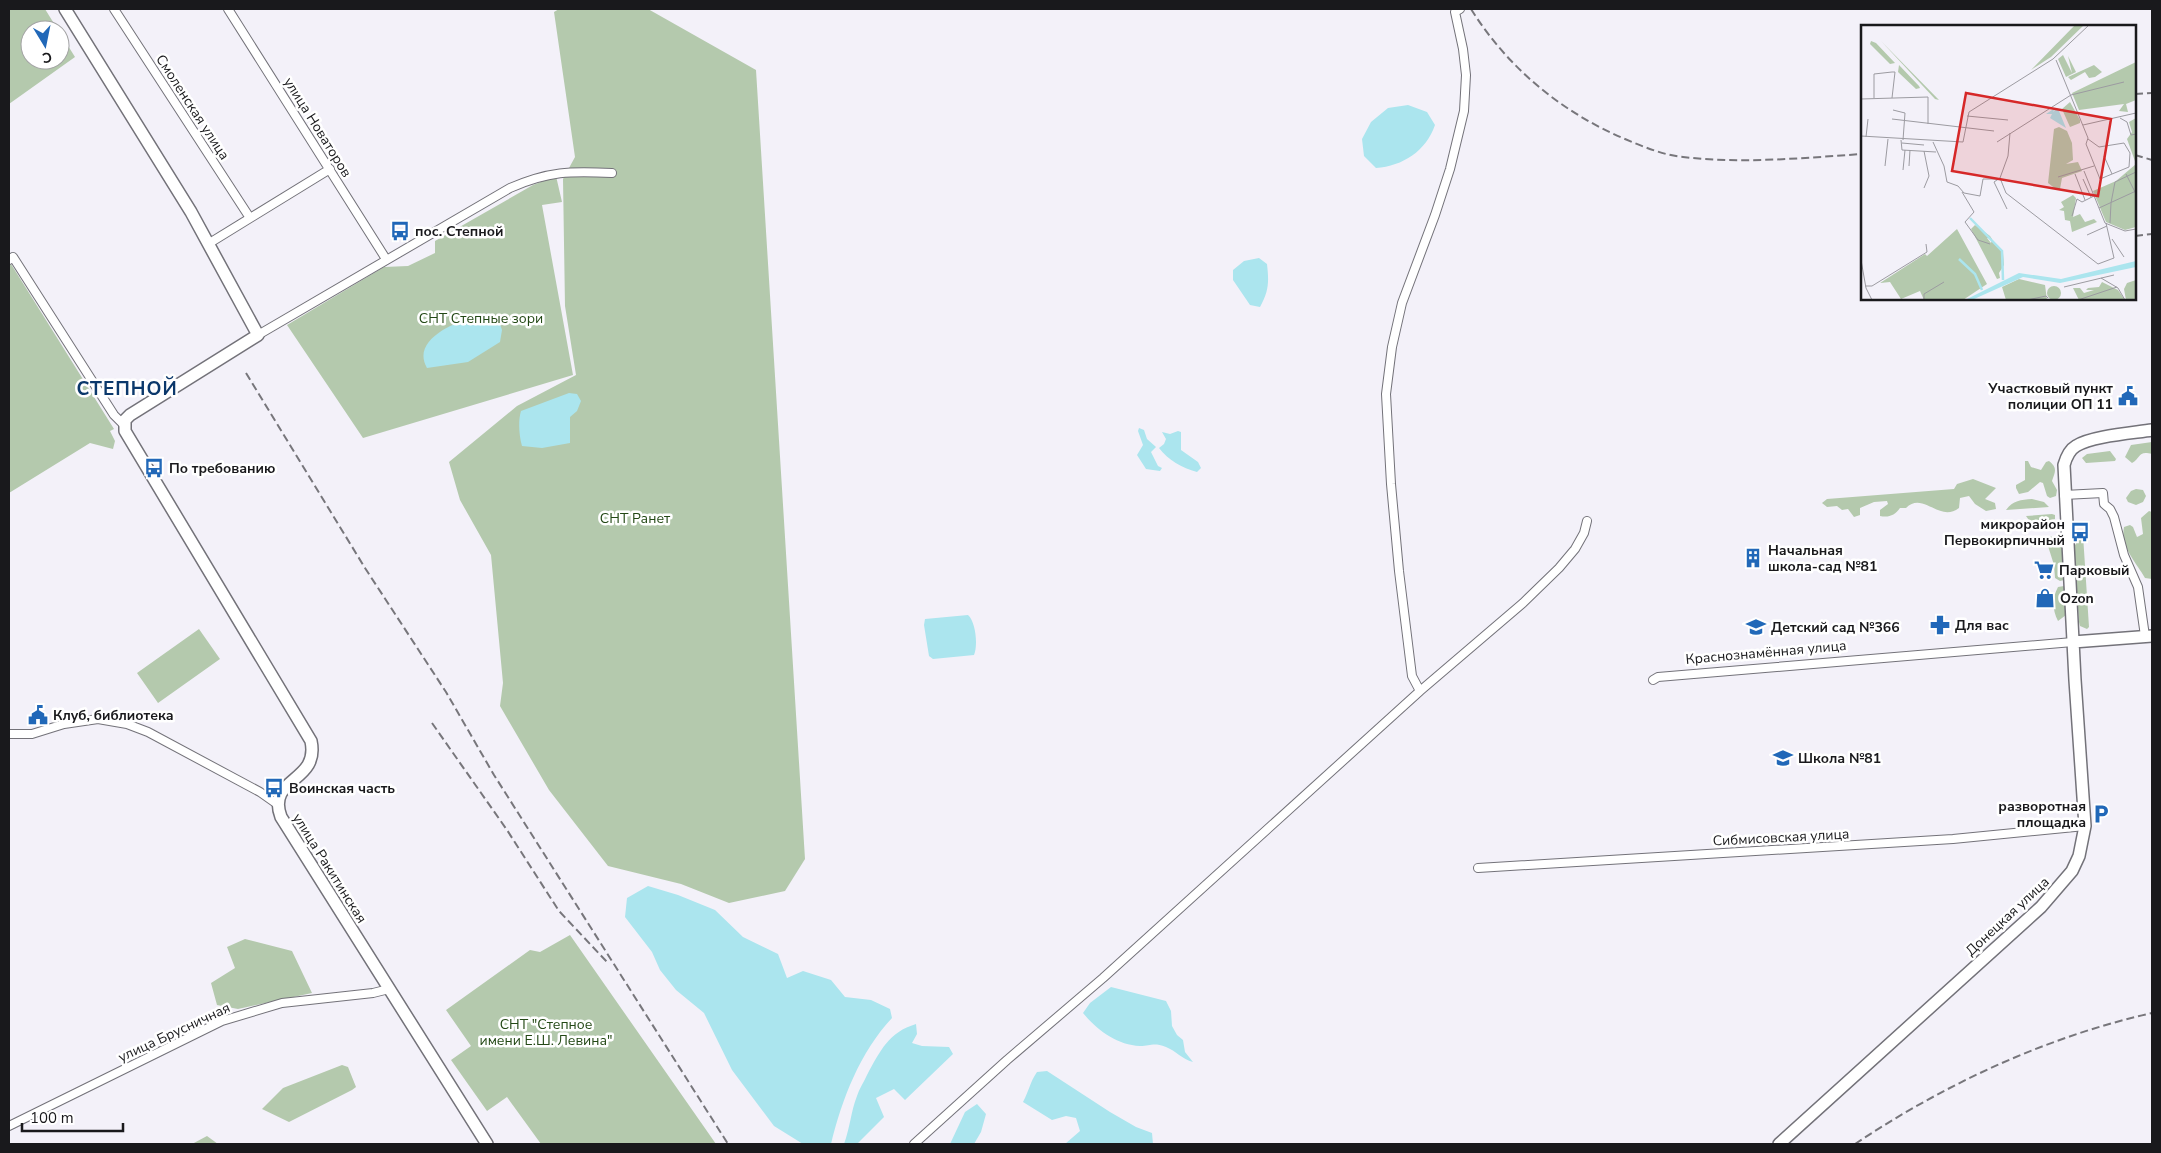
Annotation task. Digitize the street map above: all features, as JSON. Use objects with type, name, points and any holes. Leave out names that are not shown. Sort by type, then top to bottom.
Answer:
[{"type":"street","points":[[65,9],[191,212],[258,335]]},
{"type":"street","name":"Смоленская улица","points":[[114,9],[250,218]]},
{"type":"street","name":"улица Новаторов","points":[[228,9],[386,259]]},
{"type":"street","points":[[1420,691],[1412,676],[1399,571],[1386,394],[1392,347],[1402,303],[1450,169],[1464,111],[1466,75],[1456,10]]},
{"type":"street","points":[[208,244],[330,169]]},
{"type":"street","points":[[124,426],[125,420],[130,415],[258,335],[502,192],[534,178],[554,173],[612,173]]},
{"type":"street","points":[[9,260],[13,257],[114,415],[124,426]]},
{"type":"street","name":"улица Ракитинская","points":[[124,426],[128,437],[311,740],[313,750],[310,764],[282,790],[277,804],[281,817],[487,1144]]},
{"type":"street","name":"Донецкая улица","points":[[1779,1144],[2041,907],[2072,871],[2080,856],[2085,826],[2064,495],[2064,465],[2070,452],[2076,445],[2152,430]]},
{"type":"street","points":[[2064,495],[2103,493],[2104,504],[2110,509],[2114,517],[2124,555],[2138,587],[2149,636]]},
{"type":"street","points":[[914,1144],[1007,1060],[1103,978],[1559,568],[1575,549],[1584,533],[1587,521]]},
{"type":"street","name":"Краснознамённая улица","points":[[1653,680],[1658,677],[2149,636]]},
{"type":"street","points":[[9,734],[32,734],[64,724],[98,719],[127,724],[148,732],[277,804]]},
{"type":"street","name":"Сибмисовская улица","points":[[1478,868],[1953,839],[2085,826]]},
{"type":"street","name":"улица Брусничная","points":[[9,1126],[222,1021],[282,1003],[373,994],[390,989]]},
{"type":"green space","points":[[9,9],[45,9],[52,20],[20,20],[20,70],[57,70],[9,104]]},
{"type":"green space","name":"СНТ Ранет","points":[[559,9],[648,9],[756,70],[805,859],[785,891],[729,903],[681,884],[608,866],[549,790],[500,706],[503,683],[491,555],[460,500],[449,462],[517,406],[576,375],[565,306],[563,179],[575,157],[554,12]]},
{"type":"green space","points":[[70,49],[75,57],[70,61]]},
{"type":"green space","name":"СНТ Степные зори","points":[[556,176],[562,202],[542,205],[573,375],[363,438],[287,325],[384,267],[408,266],[435,253],[435,241],[533,185]]},
{"type":"green space","points":[[11,264],[114,429],[110,431],[115,441],[113,449],[90,443],[9,493],[9,266]]},
{"type":"green space","points":[[2152,442],[2152,454],[2144,453],[2132,463],[2125,457],[2131,445]]},
{"type":"green space","points":[[2110,451],[2116,459],[2115,461],[2086,463],[2082,458],[2087,454]]},
{"type":"green space","points":[[2025,461],[2028,461],[2031,467],[2041,470],[2046,462],[2049,461],[2054,466],[2055,470],[2052,481],[2057,490],[2056,496],[2050,498],[2047,496],[2043,483],[2040,482],[2028,492],[2019,494],[2016,485],[2025,480]]},
{"type":"green space","points":[[1973,479],[1996,488],[1985,499],[1995,503],[1996,509],[1986,511],[1975,504],[1969,496],[1960,498],[1959,508],[1952,512],[1945,512],[1919,503],[1912,504],[1906,508],[1900,508],[1892,515],[1886,517],[1880,516],[1880,510],[1888,504],[1887,501],[1874,502],[1860,508],[1860,515],[1854,517],[1848,509],[1842,510],[1837,506],[1827,507],[1822,503],[1827,499],[1954,489],[1957,484]]},
{"type":"green space","points":[[2136,489],[2143,490],[2146,496],[2143,502],[2136,505],[2128,502],[2126,498],[2131,491]]},
{"type":"green space","points":[[2032,499],[2044,502],[2049,507],[2006,510],[2014,502]]},
{"type":"green space","points":[[2149,511],[2152,512],[2152,579],[2145,578],[2133,560],[2124,541],[2123,534],[2124,527],[2130,525],[2133,527],[2137,537],[2143,534],[2141,518]]},
{"type":"green space","points":[[2055,515],[2055,519],[2033,526],[2026,516]]},
{"type":"green space","points":[[2080,532],[2083,535],[2089,627],[2087,629],[2080,626],[2079,622],[2074,547],[2077,542],[2073,537],[2074,534]]},
{"type":"green space","points":[[2033,537],[2061,537],[2064,580],[2060,581],[2055,578],[2054,565],[2048,546],[2034,544],[2032,541]]},
{"type":"green space","points":[[2064,586],[2066,615],[2058,621],[2054,608],[2054,599],[2058,587]]},
{"type":"green space","points":[[199,629],[220,659],[158,703],[137,673]]},
{"type":"green space","name":"СНТ \"Степное имени Е.Ш. Левина\"","points":[[570,935],[716,1144],[541,1144],[507,1097],[487,1111],[451,1060],[471,1046],[446,1010],[530,950],[540,952]]},
{"type":"green space","points":[[245,939],[292,951],[312,993],[238,1009],[217,1005],[211,983],[235,968],[227,947]]},
{"type":"green space","points":[[342,1065],[348,1067],[356,1087],[352,1090],[289,1122],[262,1109],[283,1088]]},
{"type":"green space","points":[[207,1136],[218,1144],[192,1144]]},
{"type":"water","points":[[1408,105],[1427,112],[1435,125],[1431,134],[1412,156],[1386,167],[1376,168],[1364,156],[1362,139],[1371,122],[1388,108]]},
{"type":"water","points":[[1259,258],[1267,264],[1268,276],[1267,291],[1260,307],[1250,305],[1233,280],[1233,270],[1244,261]]},
{"type":"water","points":[[474,318],[500,324],[502,330],[500,342],[468,362],[427,368],[424,358],[425,349],[429,341],[446,328]]},
{"type":"water","points":[[569,393],[577,394],[581,401],[577,411],[570,417],[570,443],[542,448],[522,446],[519,428],[521,411]]},
{"type":"water","points":[[1139,428],[1144,430],[1147,439],[1156,447],[1151,452],[1158,466],[1162,468],[1160,471],[1146,469],[1137,455],[1143,445],[1138,431]]},
{"type":"water","points":[[1178,431],[1181,432],[1181,450],[1198,462],[1201,468],[1197,472],[1176,463],[1159,448],[1166,439],[1162,432],[1170,434]]},
{"type":"water","points":[[968,615],[971,618],[976,634],[974,655],[933,659],[929,656],[924,625],[925,619]]},
{"type":"water","points":[[648,886],[678,895],[715,910],[743,937],[778,954],[787,978],[803,971],[831,980],[845,997],[871,1000],[890,1009],[892,1018],[881,1031],[862,1061],[847,1093],[831,1144],[803,1144],[774,1126],[732,1070],[704,1013],[676,990],[660,970],[652,952],[625,917],[627,898]]},
{"type":"water","points":[[1111,987],[1166,1001],[1171,1011],[1172,1026],[1177,1035],[1183,1040],[1185,1052],[1193,1062],[1162,1046],[1155,1044],[1140,1046],[1123,1043],[1101,1031],[1083,1013],[1090,1003]]},
{"type":"water","points":[[916,1024],[917,1034],[912,1043],[922,1046],[949,1047],[953,1054],[905,1100],[894,1089],[876,1098],[884,1117],[857,1144],[844,1144],[858,1093],[876,1058],[892,1037]]},
{"type":"water","points":[[1047,1071],[1110,1112],[1136,1127],[1152,1133],[1153,1144],[1065,1144],[1080,1131],[1076,1118],[1066,1116],[1052,1120],[1023,1102],[1037,1072]]},
{"type":"water","points":[[977,1104],[986,1114],[981,1132],[974,1144],[950,1144],[965,1112]]},
{"type":"railway","points":[[1471,9],[1519,69],[1558,102],[1579,116],[1646,148],[1676,156],[1728,160],[1772,160],[1861,154]]},
{"type":"railway","points":[[2136,94],[2152,93]]},
{"type":"railway","points":[[2136,155],[2152,160]]},
{"type":"railway","points":[[2136,236],[2152,234]]},
{"type":"railway","points":[[246,373],[365,568],[446,692],[494,775],[728,1144]]},
{"type":"railway","points":[[432,723],[507,830],[559,911],[607,962]]},
{"type":"railway","points":[[1855,1144],[1924,1102],[1998,1065],[2074,1035],[2152,1013]]},
{"type":"place","name":"пос. Степной","points":[[400,231]]},
{"type":"place","name":"Участковый пункт полиции ОП 11","points":[[2128,396]]},
{"type":"place","name":"По требованию","points":[[154,468]]},
{"type":"place","name":"микрорайон Первокирпичный","points":[[2080,532]]},
{"type":"place","name":"Начальная школа-сад №81","points":[[1753,558]]},
{"type":"place","name":"Парковый","points":[[2044,570]]},
{"type":"place","name":"Ozon","points":[[2045,598]]},
{"type":"place","name":"Для вас","points":[[1940,625]]},
{"type":"place","name":"Детский сад №366","points":[[1756,627]]},
{"type":"place","name":"Клуб, библиотека","points":[[38,715]]},
{"type":"place","name":"Школа №81","points":[[1783,758]]},
{"type":"place","name":"Воинская часть","points":[[274,788]]},
{"type":"place","name":"разворотная площадка","points":[[2101,814]]},
{"type":"district","name":"СТЕПНОЙ","points":[[127,388]]}]
